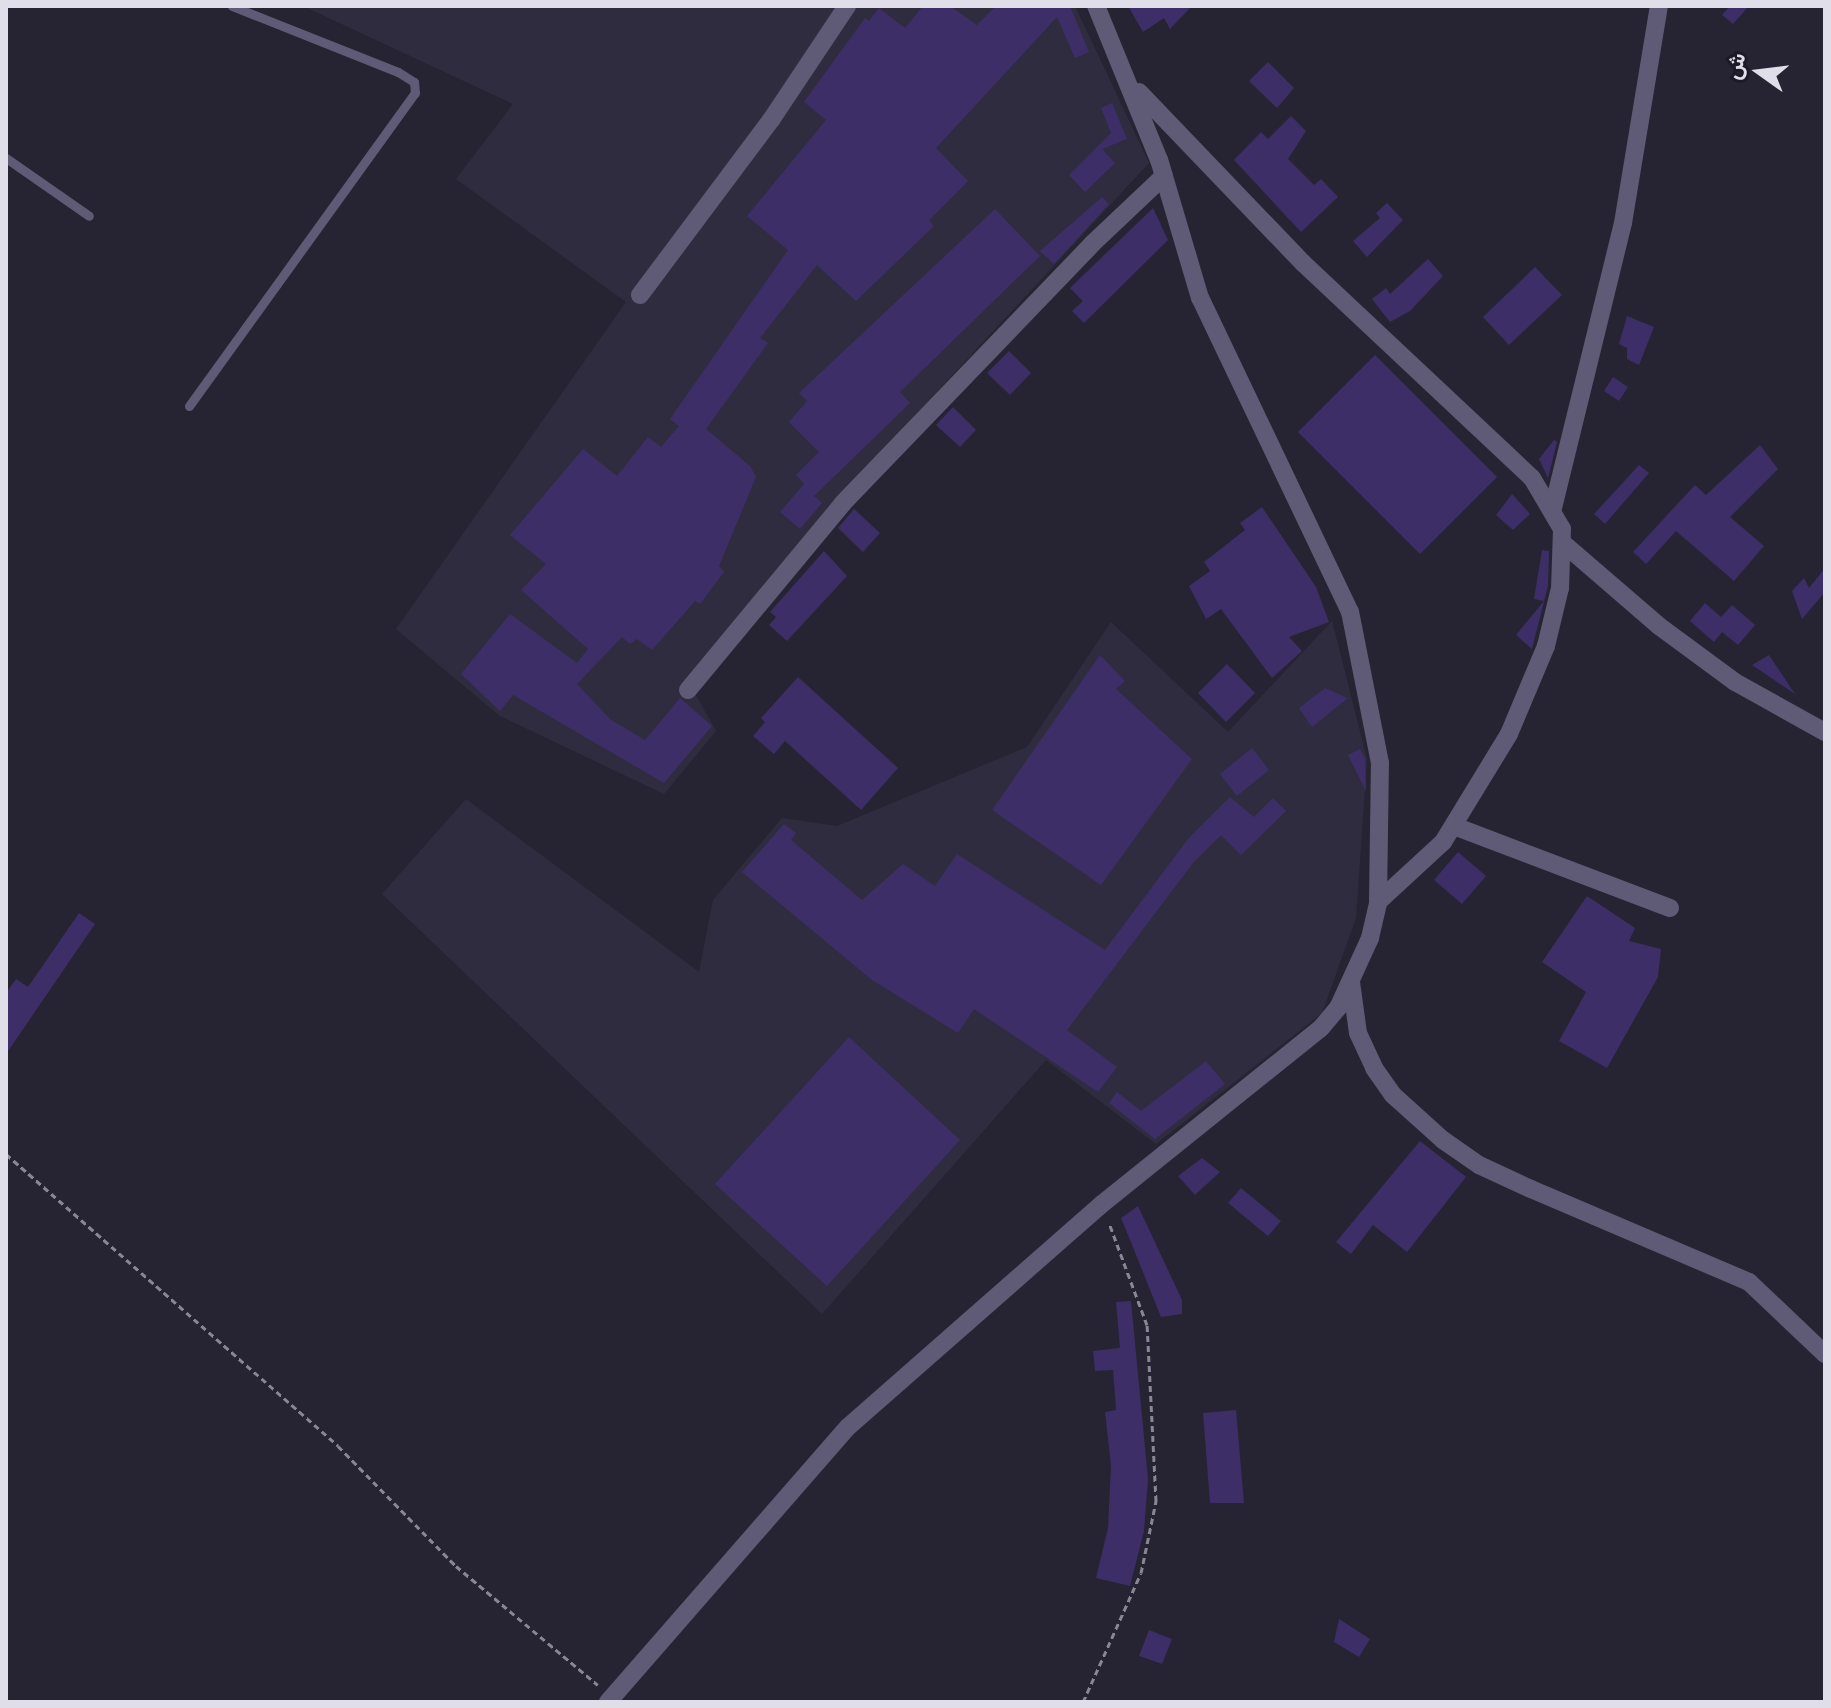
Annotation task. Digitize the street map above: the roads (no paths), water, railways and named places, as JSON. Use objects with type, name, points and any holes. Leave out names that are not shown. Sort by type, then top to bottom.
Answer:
[{"type":"street","points":[[640,295],[771,120],[847,6]]},
{"type":"street","points":[[610,1699],[848,1427],[1102,1204],[1321,1028],[1351,982],[1378,902],[1380,763],[1350,612],[1206,312],[1164,176],[1131,83],[1096,6]]},
{"type":"street","points":[[1553,508],[1623,223],[1659,6]]},
{"type":"street","points":[[1131,83],[1303,263],[1532,478],[1553,508],[1564,544],[1560,588],[1540,661],[1509,734],[1454,826],[1424,865],[1378,902]]},
{"type":"street","points":[[688,690],[863,482],[1164,176]]},
{"type":"street","points":[[1564,544],[1659,626],[1735,682],[1825,732]]},
{"type":"street","points":[[1454,826],[1670,908]]},
{"type":"street","points":[[1351,982],[1358,1033],[1374,1068],[1393,1095],[1443,1140],[1479,1165],[1749,1282],[1825,1354]]},
{"type":"lane","points":[[189,406],[415,93],[414,82],[398,72],[232,6]]},
{"type":"lane","points":[[6,158],[89,216]]}]
